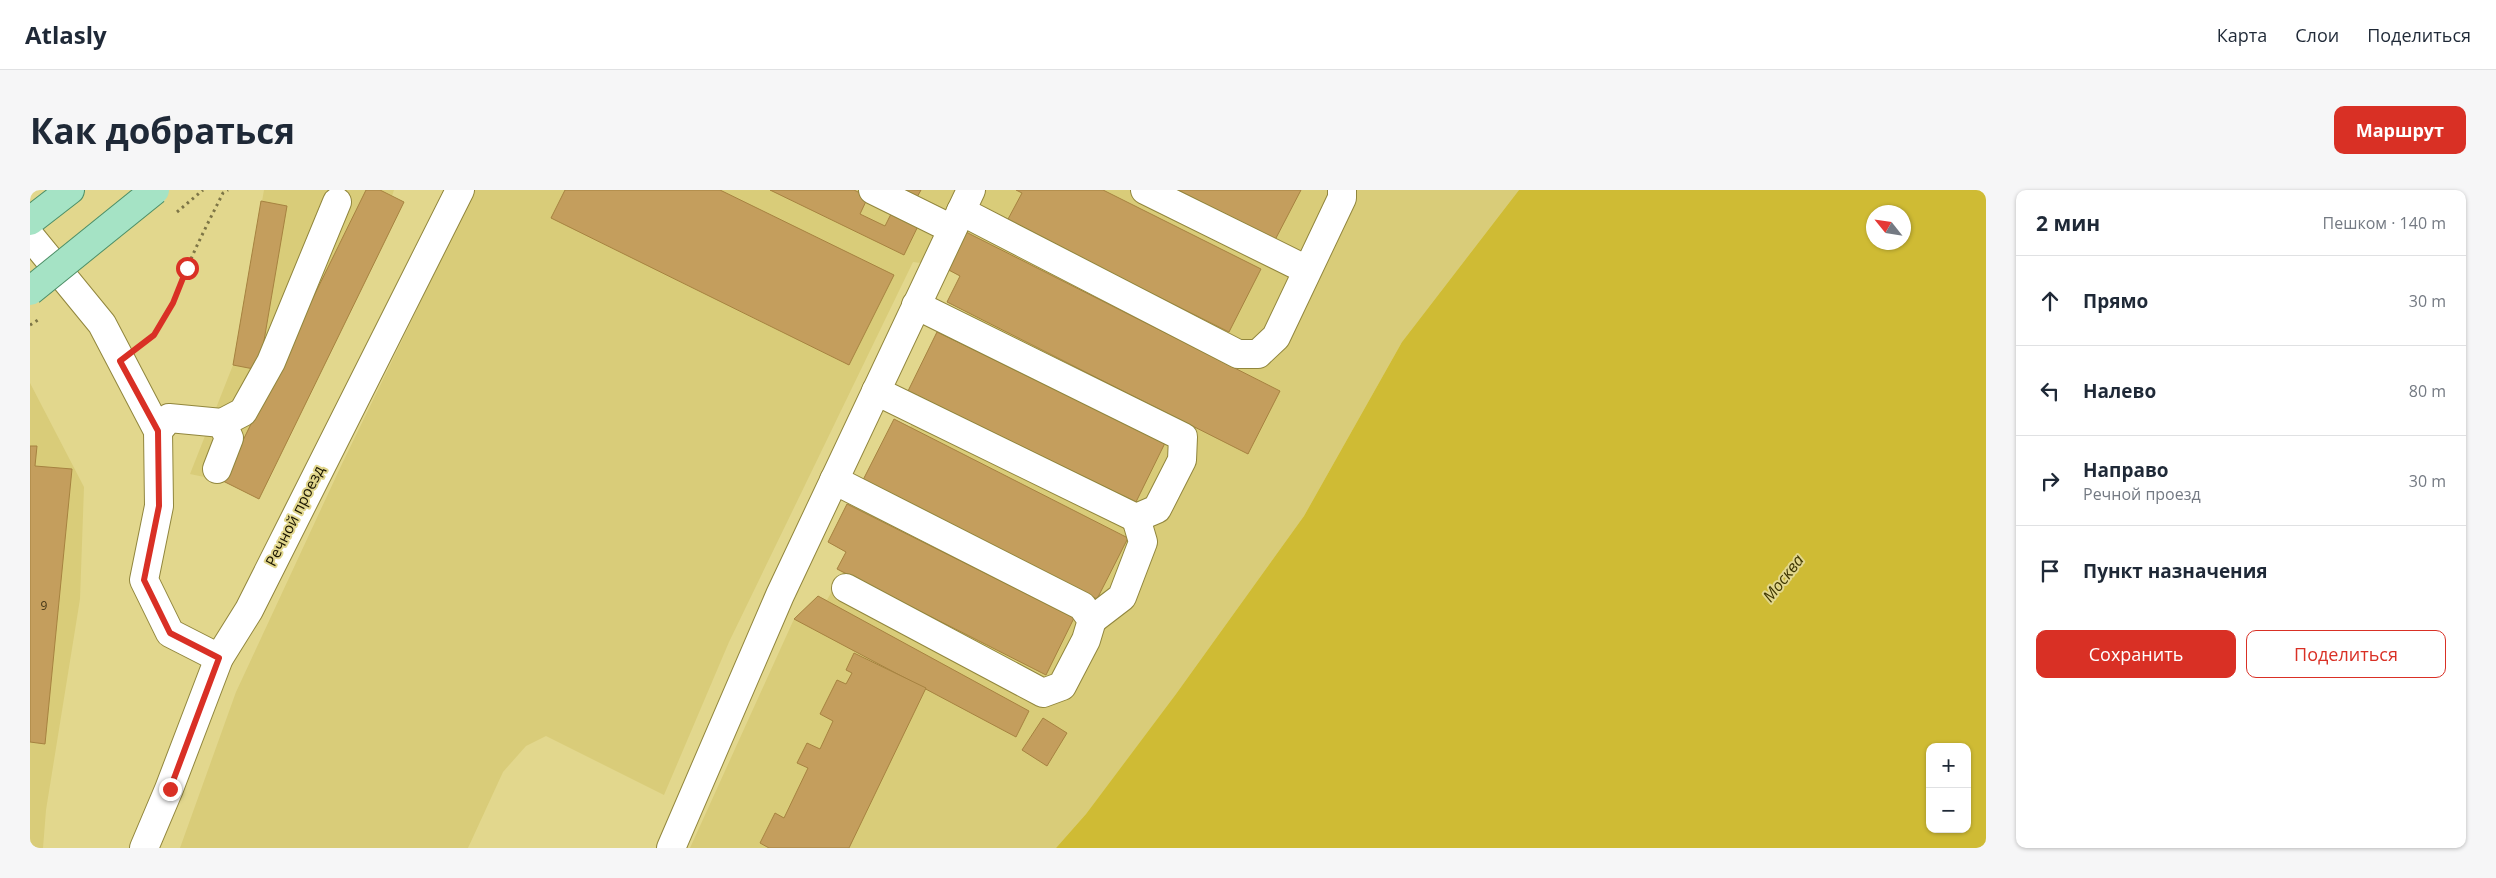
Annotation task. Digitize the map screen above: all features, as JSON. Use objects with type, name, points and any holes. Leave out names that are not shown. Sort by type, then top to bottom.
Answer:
[{"type":"main road","points":[[30,221],[70,190]]},
{"type":"main road","points":[[30,291],[156,190]]},
{"type":"street","name":"Речной проезд","points":[[144,848],[170,789],[219,658],[249,610],[460,190]]},
{"type":"street","points":[[873,190],[961,210],[1238,354],[1258,354],[1276,337],[1342,198],[1342,190]]},
{"type":"street","points":[[1145,190],[1308,270]]},
{"type":"street","points":[[158,431],[170,418],[222,423],[243,412],[271,362],[337,202]]},
{"type":"street","points":[[671,848],[780,595],[961,210]]},
{"type":"street","points":[[30,236],[102,324],[158,431],[159,506],[144,580],[170,633],[219,658]]},
{"type":"street","points":[[916,305],[1183,437],[1182,460],[1157,509],[1136,518]]},
{"type":"street","points":[[846,588],[1043,693],[1062,686],[1086,640],[1092,620],[1122,597],[1143,542],[1136,518],[876,391]]},
{"type":"street","points":[[217,469],[229,438],[222,423]]},
{"type":"street","points":[[834,480],[1082,606],[1092,620]]},
{"type":"path","points":[[120,361],[154,335],[173,303],[187,268],[223,193],[228,190]]},
{"type":"shaded area","points":[[264,190],[394,190],[392,196],[404,202],[259,499],[223,481],[190,474],[233,365]]},
{"type":"shaded area","points":[[475,190],[1519,190],[1402,342],[1304,516],[1176,694],[1086,814],[1056,848],[690,848],[794,619],[818,596],[827,600],[842,573],[837,569],[846,552],[828,542],[847,504],[868,514],[875,501],[863,480],[894,419],[910,427],[924,400],[908,391],[937,332],[953,339],[966,312],[947,302],[960,276],[935,265],[913,262],[729,642],[664,795],[546,736],[526,746],[503,772],[468,848],[180,848],[236,692],[341,466]]},
{"type":"shaded area","points":[[30,383],[84,487],[80,599],[46,810],[43,848],[30,848]]},
{"type":"water","name":"Москва","points":[[1519,190],[1986,190],[1986,848],[1056,848],[1086,814],[1176,694],[1304,516],[1402,342]]},
{"type":"building","points":[[366,190],[380,190],[404,202],[259,499],[223,481]]},
{"type":"building","points":[[565,190],[720,190],[894,275],[849,365],[551,218]]},
{"type":"building","points":[[770,190],[854,190],[868,197],[860,214],[885,226],[893,210],[920,222],[904,255]]},
{"type":"building","points":[[899,190],[921,190],[916,199]]},
{"type":"building","points":[[1016,190],[1103,190],[1261,269],[1229,332],[1007,221],[1022,193]]},
{"type":"building","points":[[1178,190],[1301,190],[1275,240]]},
{"type":"building","points":[[261,201],[287,206],[259,370],[233,365]]},
{"type":"building","points":[[966,232],[1280,391],[1248,454],[947,302],[960,276],[947,269]]},
{"type":"building","points":[[937,332],[1165,443],[1136,502],[908,391]]},
{"type":"building","points":[[894,419],[1128,538],[1097,599],[863,480]]},
{"type":"building","points":[[30,446],[37,446],[35,466],[72,469],[45,744],[30,742]]},
{"type":"building","points":[[847,504],[1074,618],[1046,675],[837,569],[846,552],[828,542]]},
{"type":"building","points":[[818,596],[1029,711],[1016,737],[794,619]]},
{"type":"building","points":[[854,653],[926,688],[849,848],[769,848],[760,843],[775,813],[784,818],[808,768],[797,763],[807,743],[820,749],[833,721],[820,714],[837,680],[846,684],[852,673],[846,670]]},
{"type":"building","points":[[1043,718],[1067,733],[1047,766],[1022,750]]},
{"type":"route","points":[[170,789],[219,658],[170,633],[144,580],[159,506],[158,431],[120,361],[154,335],[173,303],[187,268]]}]
